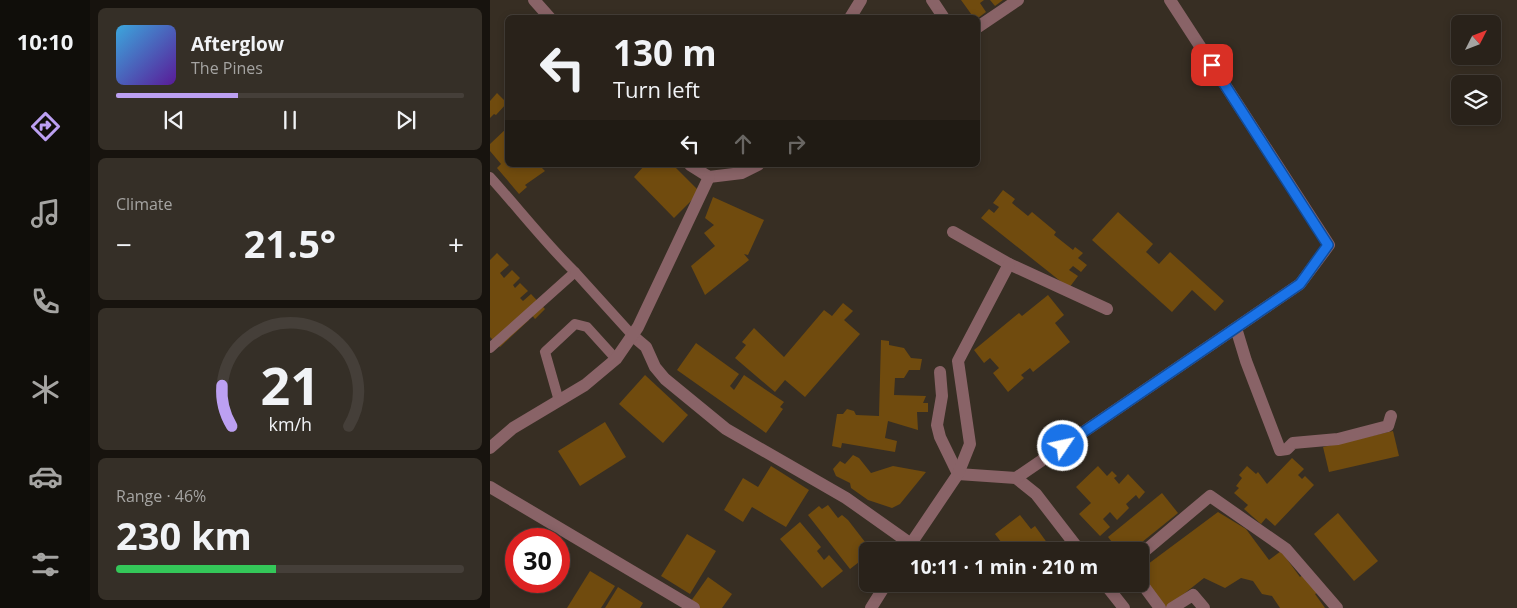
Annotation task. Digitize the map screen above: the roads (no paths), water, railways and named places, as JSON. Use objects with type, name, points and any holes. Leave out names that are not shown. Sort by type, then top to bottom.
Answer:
[{"type":"street","points":[[534,0],[547,15]]},
{"type":"street","points":[[852,15],[861,0]]},
{"type":"street","points":[[932,0],[942,15]]},
{"type":"street","points":[[980,26],[1018,0]]},
{"type":"street","points":[[1016,478],[1300,284],[1328,245],[1170,0]]},
{"type":"street","points":[[693,167],[709,176],[742,173],[754,167]]},
{"type":"street","points":[[490,448],[513,428],[585,385],[616,359],[633,336],[709,176]]},
{"type":"street","points":[[953,232],[1009,264],[1107,309]]},
{"type":"street","points":[[912,542],[958,474],[970,444],[958,361],[1009,264]]},
{"type":"street","points":[[1236,328],[1246,361],[1280,450],[1287,449],[1293,443],[1338,438],[1388,426],[1391,416]]},
{"type":"street","points":[[633,336],[646,347],[655,367],[665,379],[726,429],[846,498],[901,542]]},
{"type":"street","points":[[940,372],[942,396],[938,425],[940,437],[958,474]]},
{"type":"street","points":[[958,474],[1016,478],[1036,494],[1073,542]]},
{"type":"street","points":[[490,487],[694,608]]},
{"type":"street","points":[[1149,547],[1210,496],[1286,549],[1337,608]]},
{"type":"street","points":[[871,608],[881,592]]},
{"type":"street","points":[[1111,592],[1124,608]]},
{"type":"street","points":[[1149,592],[1160,608]]},
{"type":"street","points":[[1172,608],[1193,595],[1204,608]]},
{"type":"lane","points":[[490,177],[537,229],[554,251],[576,272],[633,336]]},
{"type":"lane","points":[[490,348],[576,272]]},
{"type":"lane","points":[[558,401],[545,352],[576,324],[587,327],[616,359]]}]
